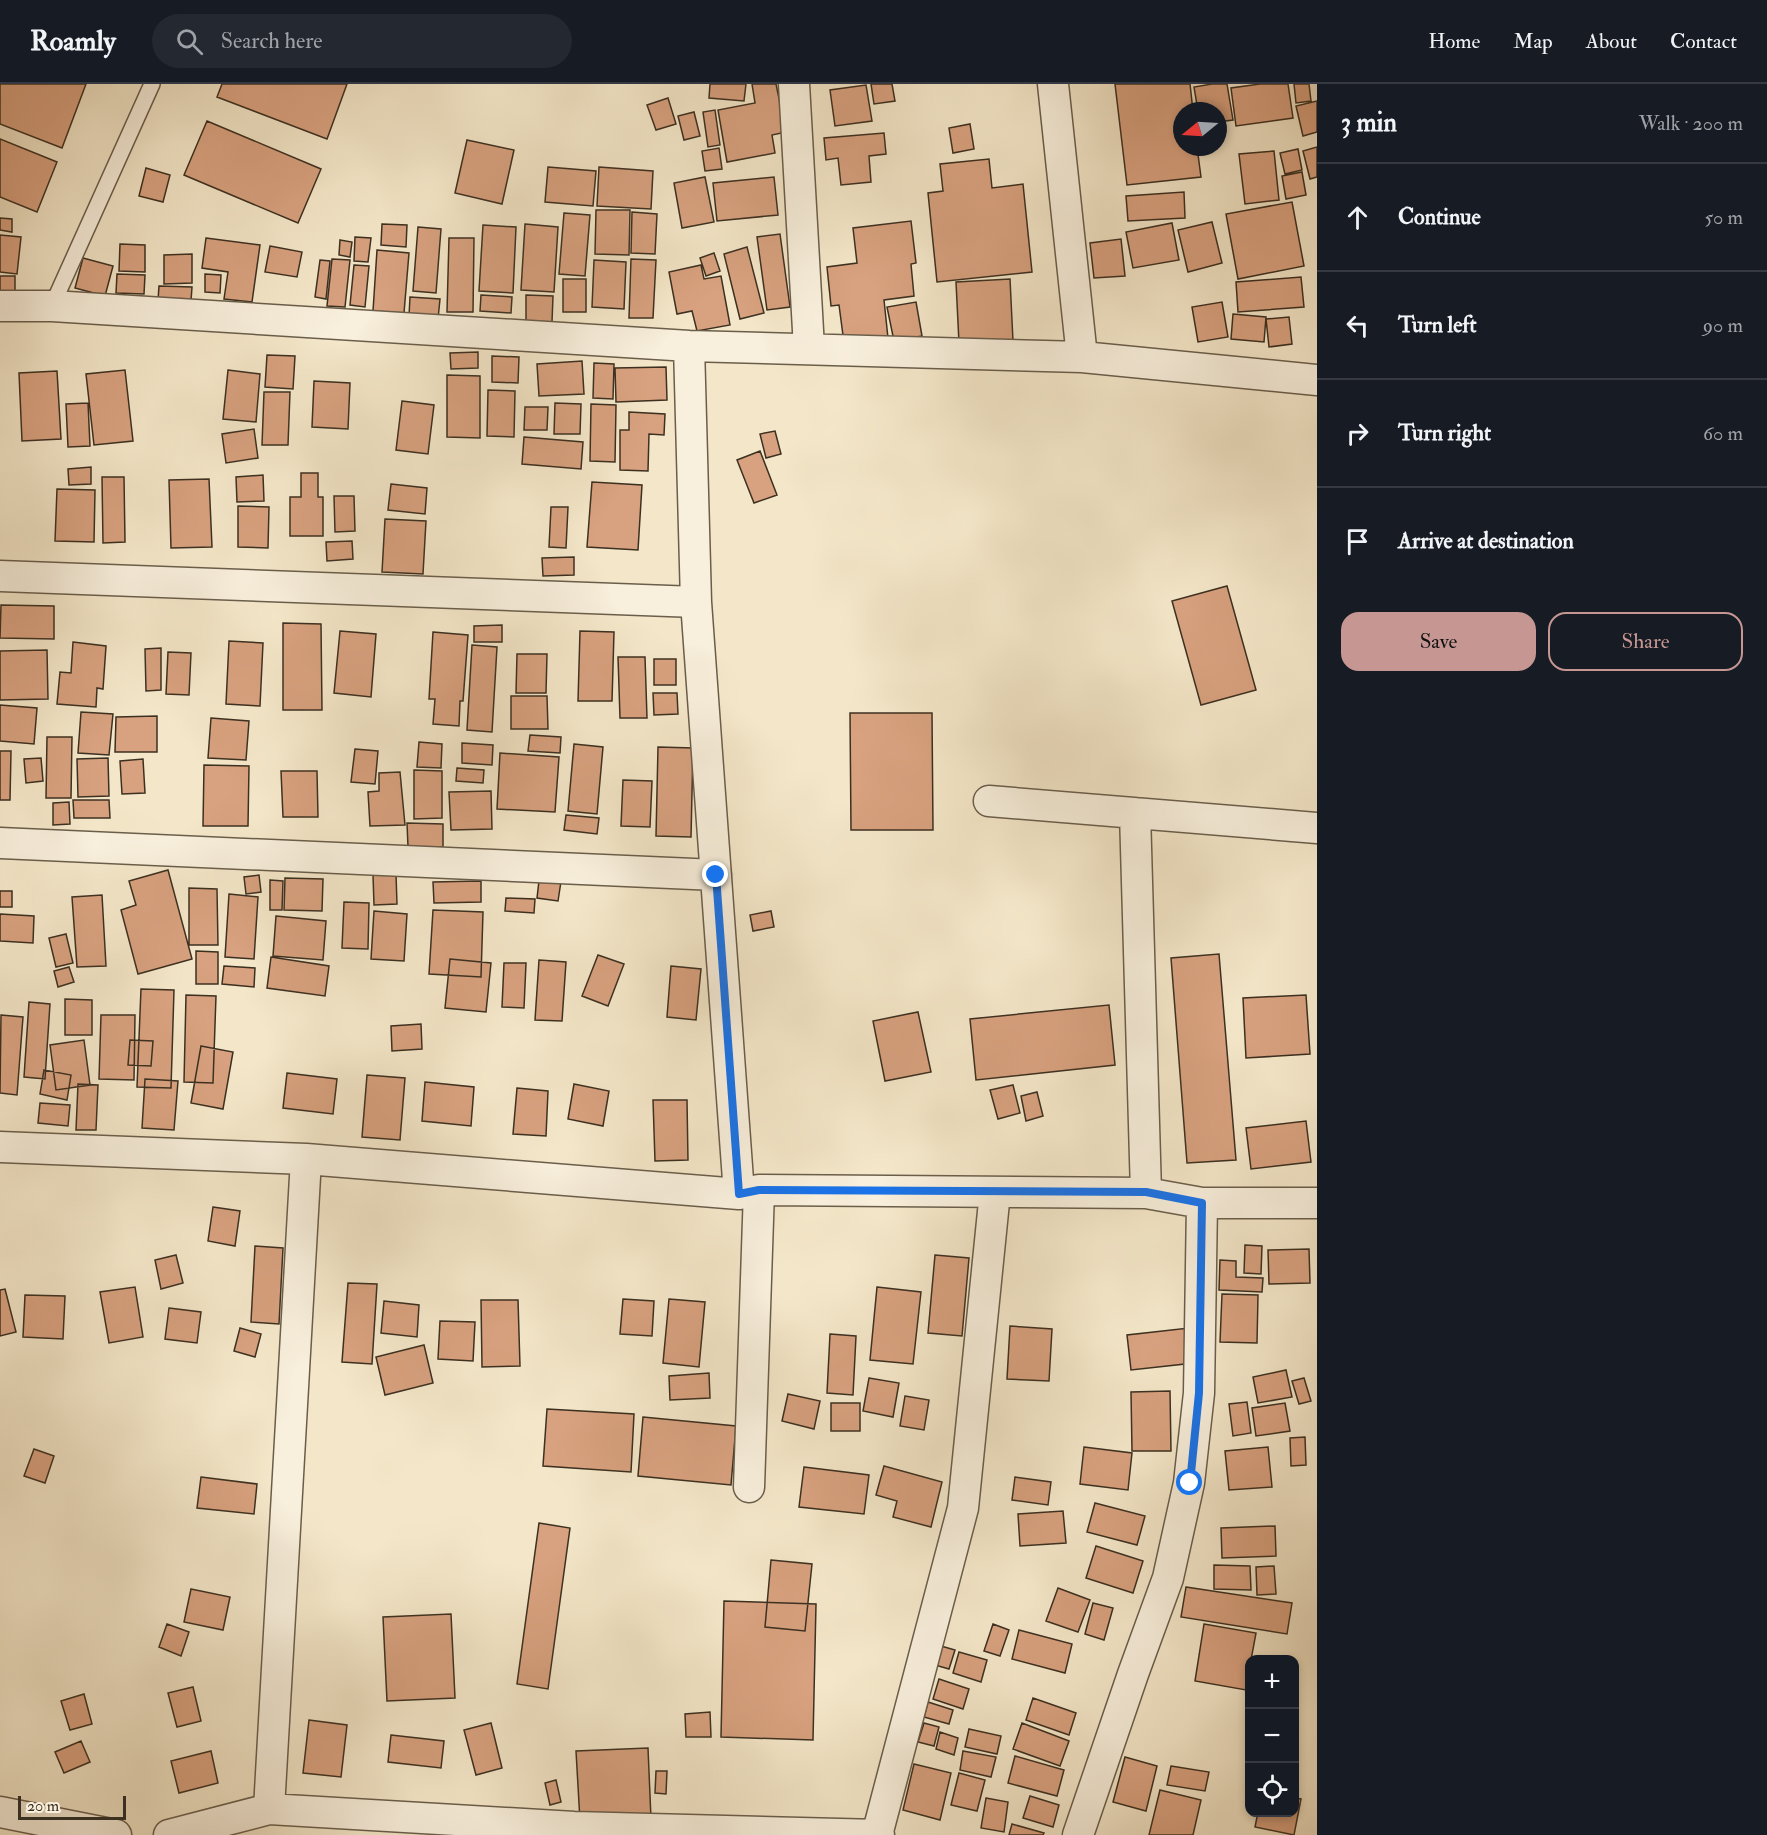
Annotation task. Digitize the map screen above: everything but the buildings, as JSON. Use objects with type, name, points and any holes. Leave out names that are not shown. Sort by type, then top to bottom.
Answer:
[{"type":"street","points":[[794,84],[809,348]]},
{"type":"street","points":[[1053,84],[1082,357]]},
{"type":"street","points":[[0,306],[52,306],[689,346],[1082,357],[1317,380]]},
{"type":"street","points":[[689,346],[696,602],[716,875],[749,1192],[749,1487]]},
{"type":"street","points":[[0,576],[696,602]]},
{"type":"street","points":[[988,801],[1317,828]]},
{"type":"street","points":[[1135,813],[1146,1192]]},
{"type":"street","points":[[0,843],[716,875]]},
{"type":"street","points":[[0,1147],[306,1159],[749,1192],[1146,1192],[1202,1203],[1317,1203]]},
{"type":"street","points":[[269,1809],[306,1159]]},
{"type":"street","points":[[170,1835],[269,1809],[574,1827],[878,1835],[963,1508],[995,1192]]},
{"type":"street","points":[[1078,1835],[1168,1578],[1190,1483],[1199,1393],[1202,1203]]},
{"type":"street","points":[[0,1812],[116,1835]]},
{"type":"lane","points":[[52,306],[152,84]]},
{"type":"route","points":[[716,875],[739,1194],[759,1190],[1146,1192],[1202,1203],[1199,1393],[1190,1483]]}]
